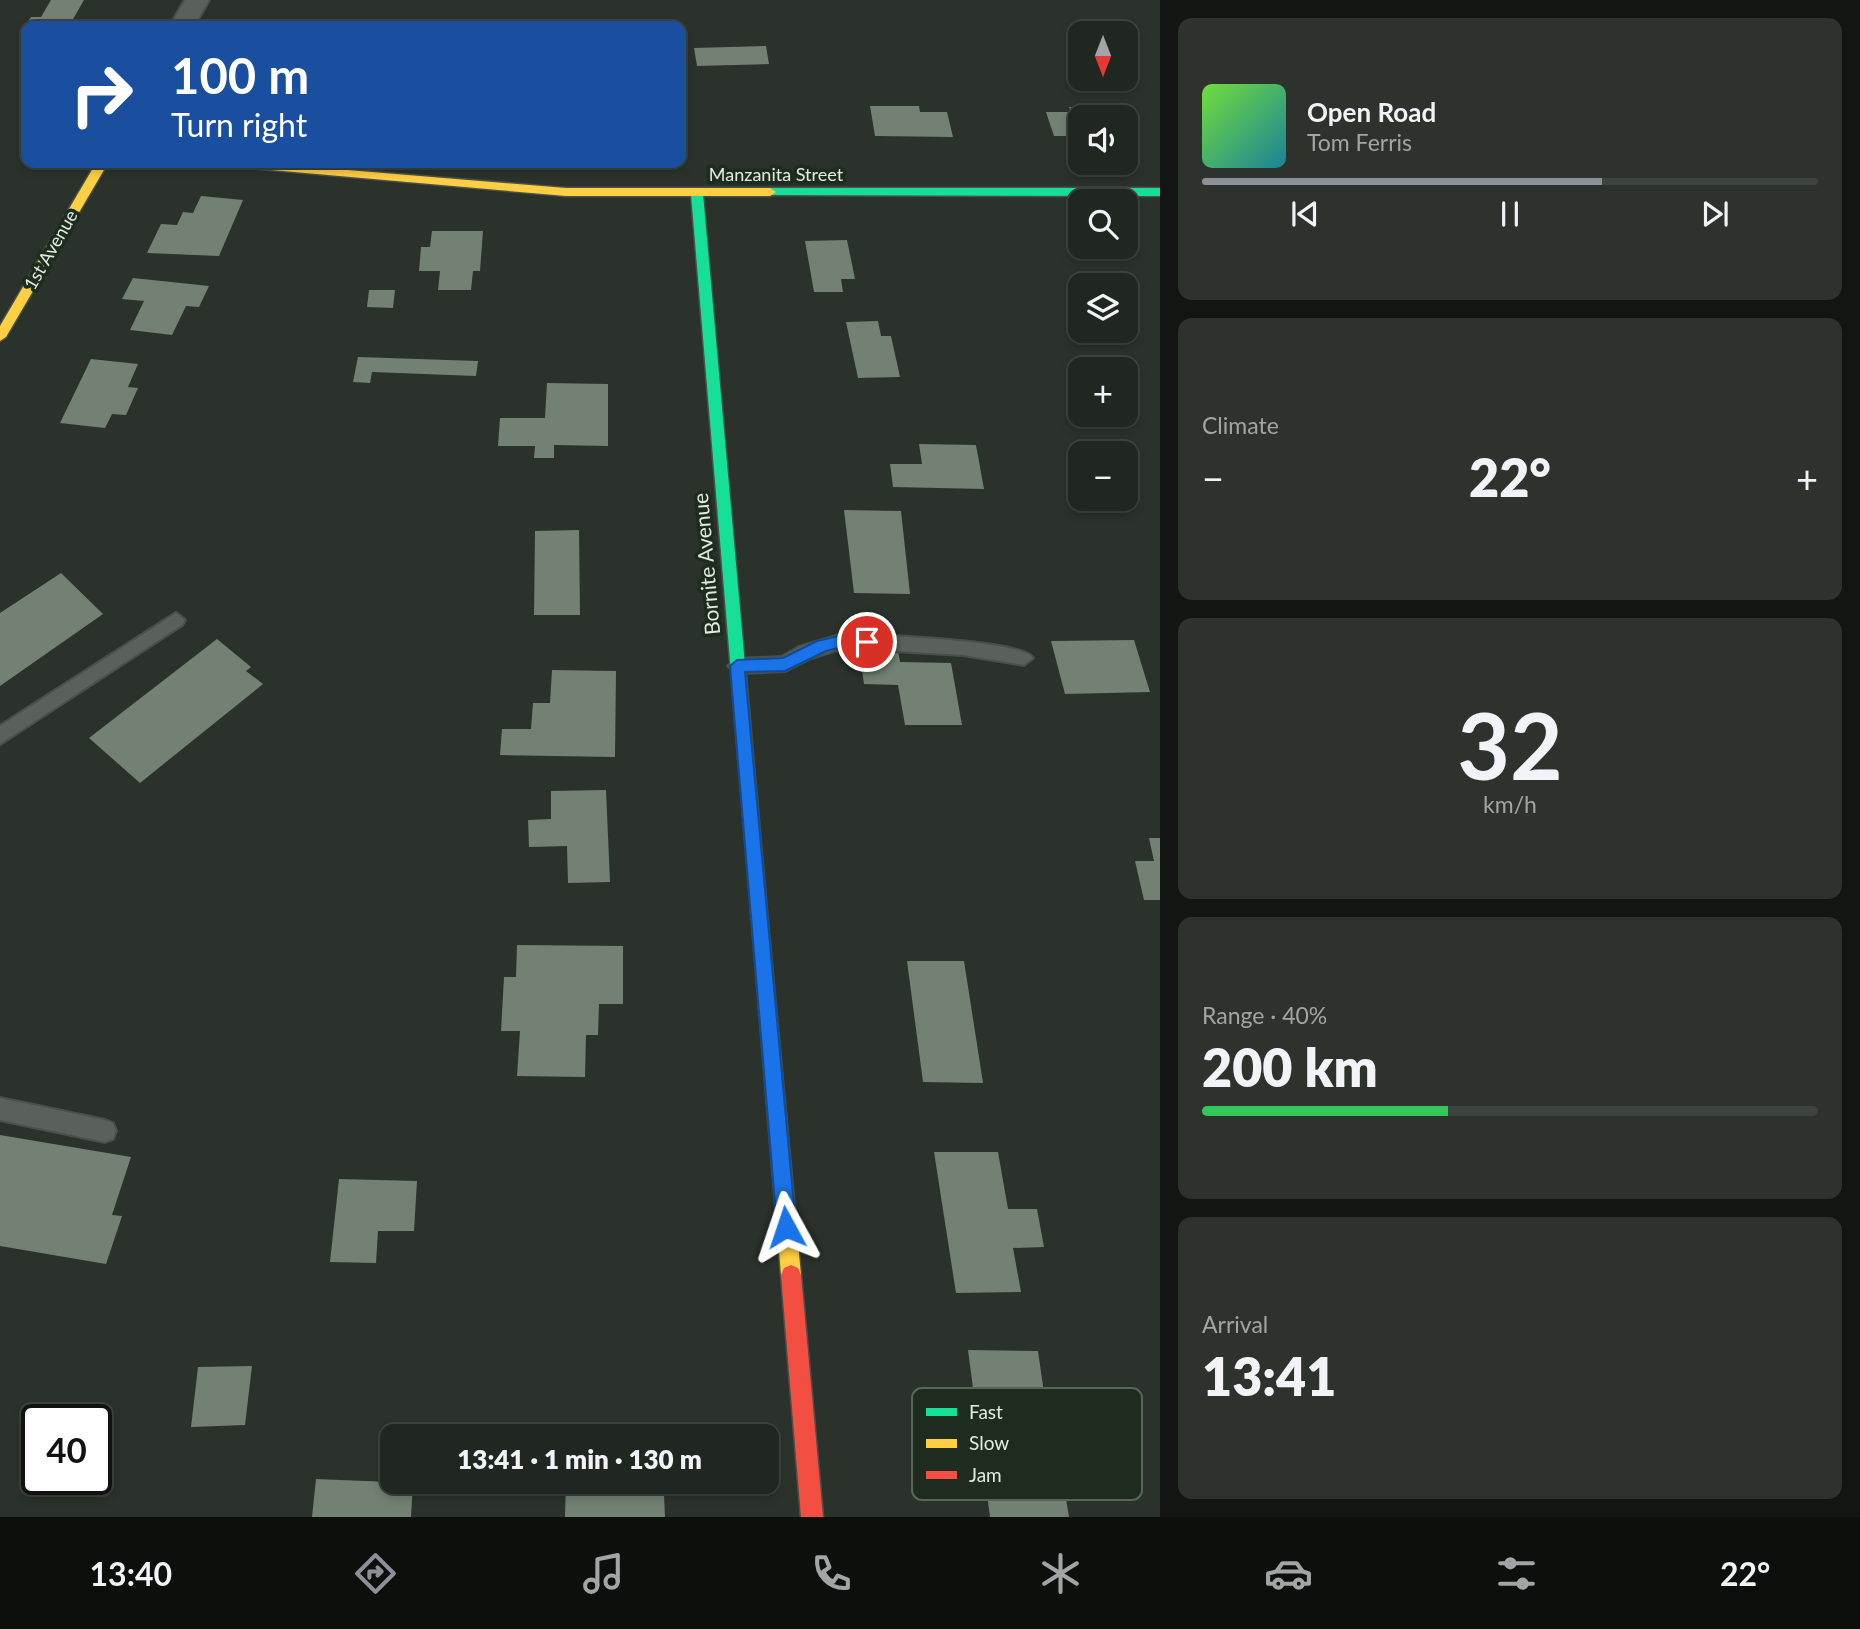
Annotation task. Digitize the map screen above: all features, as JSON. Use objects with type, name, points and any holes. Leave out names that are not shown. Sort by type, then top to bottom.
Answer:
[{"type":"street","points":[[185,21],[197,0]]},
{"type":"street","name":"1st Avenue","points":[[0,337],[99,168]]},
{"type":"street","name":"Manzanita Street","points":[[280,168],[505,189],[697,194],[1160,192]]},
{"type":"street","name":"Bornite Avenue","points":[[697,194],[812,1517]]},
{"type":"lane","points":[[0,736],[176,620]]},
{"type":"lane","points":[[737,666],[785,664],[805,652],[843,641],[963,648],[1024,659]]},
{"type":"lane","points":[[0,1109],[105,1131]]},
{"type":"building","points":[[51,0],[84,0],[72,21],[28,21],[31,17],[41,17]]},
{"type":"building","points":[[766,46],[769,64],[697,66],[694,48]]},
{"type":"building","points":[[870,106],[919,106],[920,112],[947,112],[953,137],[875,136]]},
{"type":"building","points":[[1046,112],[1068,112],[1068,136],[1054,136]]},
{"type":"building","points":[[201,196],[243,200],[219,256],[147,253],[161,224],[177,225],[183,212],[193,213]]},
{"type":"building","points":[[432,231],[483,231],[480,271],[473,271],[471,290],[438,290],[440,271],[419,271],[421,247],[430,247]]},
{"type":"building","points":[[847,240],[855,279],[841,279],[843,292],[814,292],[805,241]]},
{"type":"building","points":[[133,278],[209,286],[199,307],[186,306],[172,335],[130,330],[144,301],[122,299]]},
{"type":"building","points":[[369,290],[395,290],[393,308],[367,307]]},
{"type":"building","points":[[878,321],[881,336],[891,336],[900,377],[858,378],[846,322]]},
{"type":"building","points":[[358,357],[478,361],[476,376],[372,372],[370,383],[353,382]]},
{"type":"building","points":[[91,359],[138,364],[128,387],[138,388],[126,415],[112,414],[105,428],[60,423]]},
{"type":"building","points":[[547,383],[608,384],[608,446],[554,445],[554,458],[534,458],[535,446],[498,446],[500,418],[545,418]]},
{"type":"building","points":[[919,444],[976,445],[984,489],[893,487],[890,464],[922,464]]},
{"type":"building","points":[[844,510],[901,511],[910,594],[854,593]]},
{"type":"building","points":[[579,530],[580,615],[534,615],[535,531]]},
{"type":"building","points":[[61,573],[103,614],[0,686],[0,613]]},
{"type":"building","points":[[217,639],[251,667],[246,671],[263,684],[140,783],[89,738]]},
{"type":"building","points":[[1134,640],[1150,692],[1065,694],[1051,641]]},
{"type":"building","points":[[859,649],[898,650],[900,662],[951,663],[962,725],[905,725],[898,685],[864,684]]},
{"type":"building","points":[[552,670],[616,671],[615,757],[500,755],[502,729],[531,729],[533,703],[550,703]]},
{"type":"building","points":[[606,790],[610,882],[568,883],[567,846],[529,847],[528,820],[551,819],[551,791]]},
{"type":"building","points":[[1149,838],[1160,838],[1160,900],[1144,900],[1135,861],[1154,861]]},
{"type":"building","points":[[517,945],[623,946],[623,1004],[599,1004],[598,1035],[586,1035],[585,1077],[517,1076],[520,1031],[501,1031],[504,977],[516,977]]},
{"type":"building","points":[[907,961],[964,961],[983,1083],[923,1082]]},
{"type":"building","points":[[0,1135],[131,1157],[112,1215],[122,1216],[106,1264],[0,1246]]},
{"type":"building","points":[[934,1152],[998,1152],[1008,1209],[1037,1209],[1044,1247],[1013,1248],[1021,1292],[956,1293]]},
{"type":"building","points":[[339,1179],[417,1181],[414,1231],[378,1231],[376,1263],[330,1262]]},
{"type":"building","points":[[968,1350],[1038,1351],[1043,1388],[973,1388]]},
{"type":"building","points":[[252,1366],[245,1425],[191,1427],[198,1367]]},
{"type":"building","points":[[316,1479],[380,1482],[380,1494],[412,1494],[411,1517],[312,1517]]},
{"type":"building","points":[[566,1494],[664,1495],[665,1517],[565,1517]]},
{"type":"building","points":[[988,1500],[1066,1500],[1069,1517],[990,1517]]},
{"type":"traffic: fast","points":[[770,192],[1160,192]]},
{"type":"traffic: fast","points":[[697,194],[759,912]]},
{"type":"traffic: slow","points":[[0,337],[99,168]]},
{"type":"traffic: slow","points":[[285,168],[566,192],[770,192]]},
{"type":"traffic: slow","points":[[759,912],[791,1275]]},
{"type":"traffic: jam","points":[[791,1275],[812,1517]]},
{"type":"route","points":[[786,1227],[737,666],[785,664],[805,652],[823,646],[843,641],[867,642]]}]
